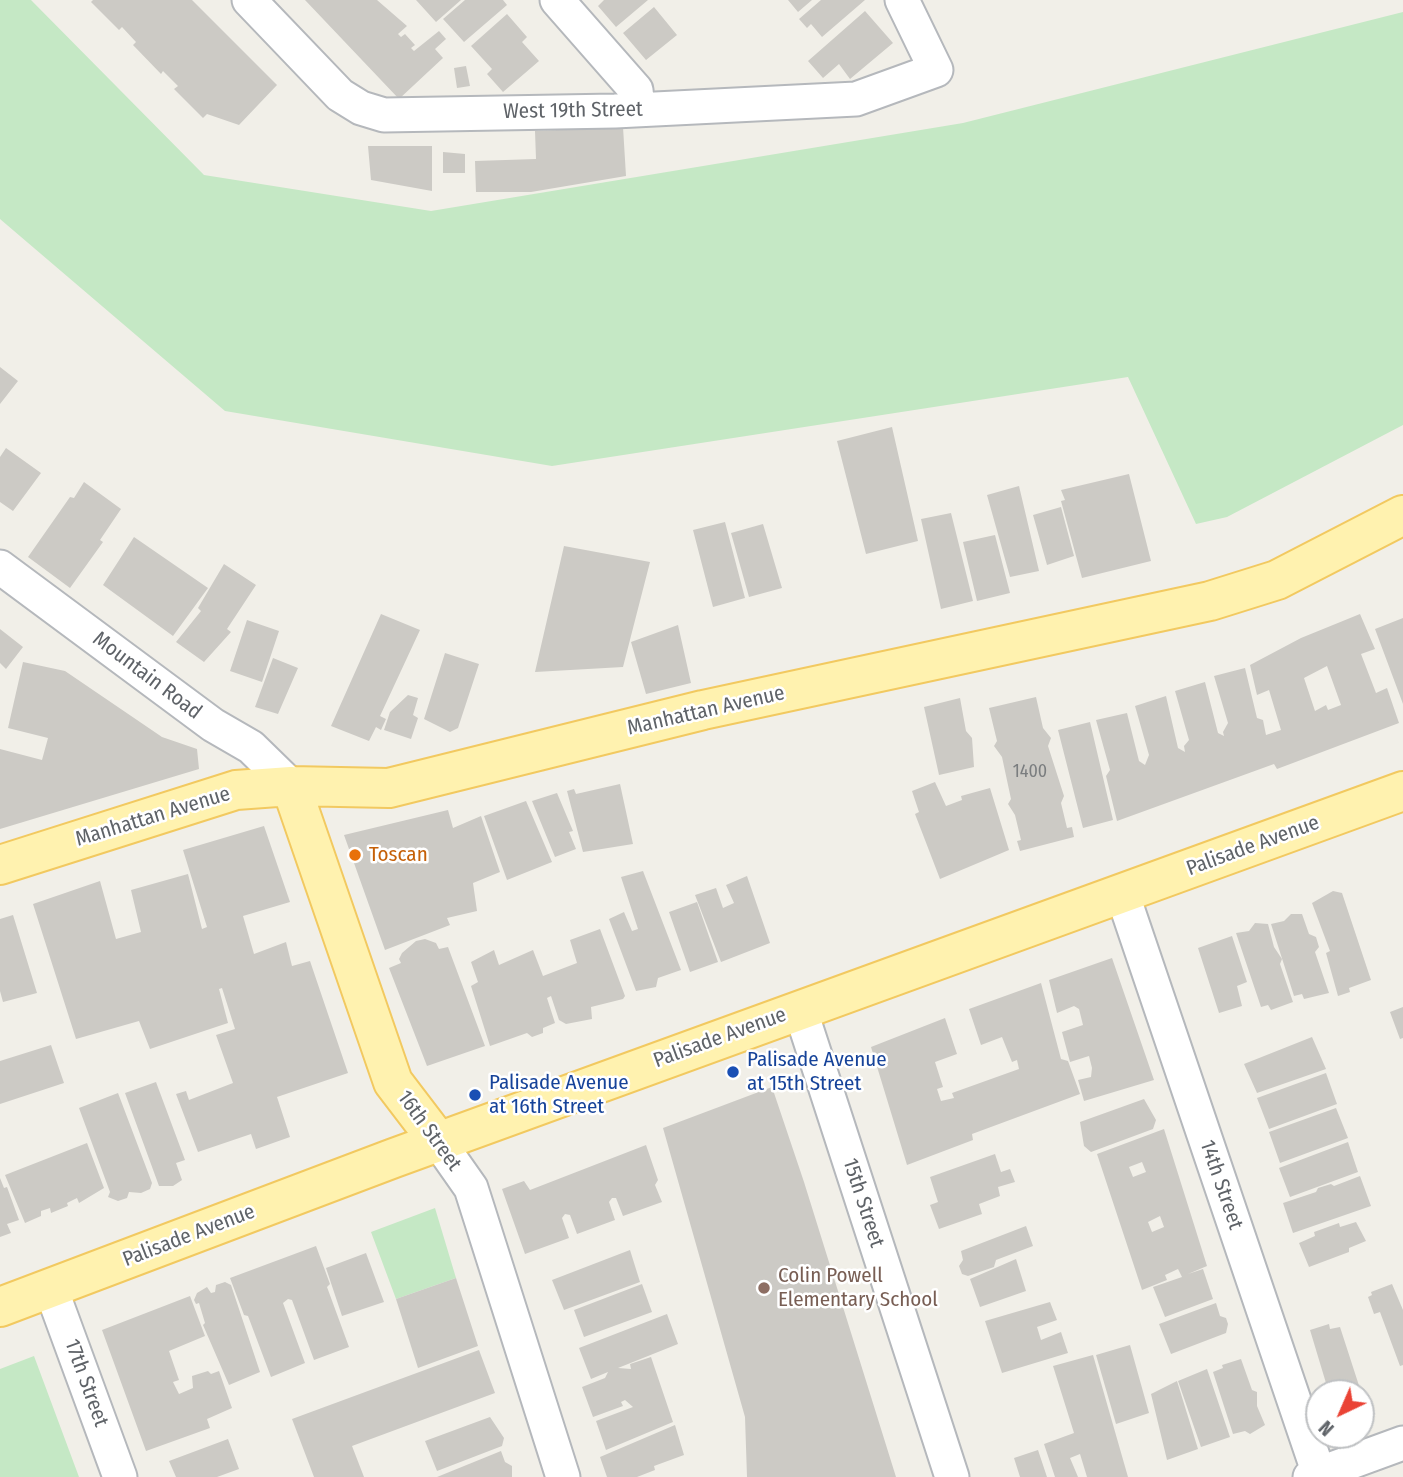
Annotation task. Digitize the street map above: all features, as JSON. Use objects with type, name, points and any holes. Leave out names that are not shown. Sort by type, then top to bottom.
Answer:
[{"type":"main road","name":"Manhattan Avenue","points":[[0,865],[236,790],[291,786],[389,788],[703,710],[1210,601],[1277,580],[1403,515]]},
{"type":"main road","name":"16th Street","points":[[291,786],[393,1082],[438,1141]]},
{"type":"main road","name":"Palisade Avenue","points":[[0,1307],[438,1141],[1403,791]]},
{"type":"street","name":"West 19th Street","points":[[249,0],[340,95],[361,108],[384,115],[638,110],[856,99],[936,70],[902,0]]},
{"type":"street","points":[[557,0],[636,90],[638,110]]},
{"type":"street","name":"Mountain Road","points":[[0,567],[213,725],[251,747],[291,786]]},
{"type":"street","name":"14th Street","points":[[1122,893],[1316,1476]]},
{"type":"street","name":"15th Street","points":[[800,1009],[952,1477]]},
{"type":"street","name":"16th Street","points":[[438,1141],[471,1188],[563,1477]]},
{"type":"street","name":"17th Street","points":[[51,1289],[120,1477]]},
{"type":"street","points":[[1316,1476],[1403,1443]]},
{"type":"green space","points":[[0,0],[31,0],[204,175],[431,211],[963,123],[1403,12],[1403,425],[1227,517],[1196,524],[1128,377],[552,466],[225,411],[0,219]]},
{"type":"green space","points":[[435,1208],[456,1278],[396,1299],[371,1232]]},
{"type":"green space","points":[[34,1356],[79,1477],[0,1477],[0,1369]]},
{"type":"building","points":[[192,0],[277,85],[239,125],[207,114],[203,118],[174,89],[178,86],[163,71],[161,74],[133,45],[136,42],[122,27],[119,30],[91,2]]},
{"type":"building","points":[[305,0],[377,0],[407,26],[398,34],[401,37],[405,34],[415,45],[411,48],[414,51],[439,31],[446,39],[435,49],[443,58],[399,99]]},
{"type":"building","points":[[416,0],[461,0],[436,22]]},
{"type":"building","points":[[465,0],[503,0],[507,5],[464,42],[443,19]]},
{"type":"building","points":[[604,0],[648,0],[616,27],[598,6]]},
{"type":"building","points":[[788,0],[812,0],[798,12]]},
{"type":"building","points":[[821,0],[865,0],[822,37],[811,24],[807,28],[799,19]]},
{"type":"building","points":[[654,7],[677,35],[646,60],[623,33]]},
{"type":"building","points":[[865,11],[893,43],[850,79],[839,64],[823,78],[808,61]]},
{"type":"building","points":[[507,14],[527,37],[522,42],[539,61],[503,92],[487,74],[492,69],[471,46]]},
{"type":"building","points":[[466,66],[470,86],[457,88],[454,68]]},
{"type":"building","points":[[623,127],[626,176],[531,192],[476,192],[475,161],[536,159],[535,131]]},
{"type":"building","points":[[368,146],[432,146],[432,191],[371,180]]},
{"type":"building","points":[[443,152],[465,154],[465,173],[443,173]]},
{"type":"building","points":[[0,367],[18,381],[0,404]]},
{"type":"building","points":[[892,427],[918,541],[866,554],[837,441]]},
{"type":"building","points":[[6,448],[41,473],[13,511],[0,502],[0,457]]},
{"type":"building","points":[[1129,474],[1151,561],[1082,578],[1061,501],[1065,500],[1061,490]]},
{"type":"building","points":[[84,482],[121,509],[100,540],[103,542],[70,588],[28,557],[70,497],[74,498]]},
{"type":"building","points":[[1019,486],[1039,571],[1010,577],[987,495]]},
{"type":"building","points":[[1061,507],[1074,556],[1047,565],[1033,515]]},
{"type":"building","points":[[951,513],[973,601],[941,609],[921,519]]},
{"type":"building","points":[[725,522],[745,598],[713,607],[693,530]]},
{"type":"building","points":[[763,524],[782,588],[749,597],[731,533]]},
{"type":"building","points":[[995,535],[1010,593],[977,601],[963,542]]},
{"type":"building","points":[[134,537],[208,588],[173,636],[103,585]]},
{"type":"building","points":[[564,546],[650,562],[623,667],[535,672]]},
{"type":"building","points":[[224,564],[256,585],[227,629],[231,632],[204,662],[176,642],[201,611],[198,608]]},
{"type":"building","points":[[381,614],[420,630],[380,716],[386,719],[381,730],[376,727],[369,741],[331,726]]},
{"type":"building","points":[[1360,614],[1375,649],[1361,654],[1376,693],[1387,688],[1399,723],[1277,769],[1274,764],[1117,821],[1106,776],[1110,770],[1096,720],[1127,713],[1139,761],[1145,765],[1149,755],[1135,706],[1166,696],[1178,748],[1185,752],[1184,746],[1189,740],[1175,691],[1205,682],[1218,733],[1224,736],[1223,732],[1228,723],[1214,676],[1245,668],[1257,718],[1263,720],[1266,735],[1281,730],[1269,690],[1257,695],[1250,665],[1301,638]],"holes":[[[1327,666],[1341,705],[1328,710],[1326,705],[1315,711],[1304,678]]]},
{"type":"building","points":[[1403,618],[1403,704],[1375,629]]},
{"type":"building","points":[[247,620],[279,631],[262,682],[230,671]]},
{"type":"building","points":[[678,625],[691,683],[646,694],[631,642]]},
{"type":"building","points":[[0,629],[23,647],[6,669],[0,663]]},
{"type":"building","points":[[445,653],[479,664],[458,728],[450,732],[424,719]]},
{"type":"building","points":[[273,658],[298,668],[278,714],[255,707]]},
{"type":"building","points":[[23,662],[65,671],[162,737],[197,749],[199,769],[0,829],[0,749],[42,760],[48,738],[8,728]]},
{"type":"building","points":[[408,695],[418,698],[413,715],[418,718],[411,739],[384,730],[390,712]]},
{"type":"building","points":[[1036,697],[1043,728],[1051,738],[1048,746],[1064,796],[1061,803],[1067,828],[1072,827],[1074,837],[1020,851],[1017,841],[1021,840],[1015,815],[1008,804],[1011,799],[1002,757],[994,746],[997,741],[989,708]]},
{"type":"building","points":[[960,698],[966,731],[972,738],[974,767],[939,775],[924,707]]},
{"type":"building","points":[[1090,722],[1113,820],[1083,828],[1058,730]]},
{"type":"building","points":[[935,782],[946,806],[962,800],[961,796],[990,788],[1009,850],[940,879],[915,814],[919,812],[912,791]]},
{"type":"building","points":[[620,784],[633,844],[583,852],[567,791],[574,789],[576,794]]},
{"type":"building","points":[[557,793],[573,831],[569,832],[576,849],[555,857],[532,801]]},
{"type":"building","points":[[526,801],[552,862],[507,880],[484,816]]},
{"type":"building","points":[[448,810],[453,828],[481,816],[500,872],[473,883],[477,911],[447,918],[450,925],[385,950],[344,835]]},
{"type":"building","points":[[264,826],[290,902],[243,916],[254,954],[286,942],[292,966],[310,961],[348,1073],[277,1097],[290,1137],[256,1149],[251,1134],[198,1152],[176,1094],[186,1091],[189,1100],[233,1083],[216,1035],[235,1029],[222,988],[219,989],[228,1023],[150,1049],[139,1021],[76,1039],[33,904],[100,881],[116,939],[141,932],[131,890],[188,874],[202,929],[207,927],[183,850]]},
{"type":"building","points":[[643,871],[681,970],[658,978],[656,987],[636,991],[609,919],[624,912],[632,931],[638,929],[621,877]]},
{"type":"building","points":[[747,876],[770,943],[721,962],[695,895],[716,888],[723,908],[734,903],[726,885]]},
{"type":"building","points":[[1333,891],[1342,893],[1371,980],[1349,988],[1350,992],[1338,996],[1326,953],[1330,951],[1312,903]]},
{"type":"building","points":[[697,902],[718,962],[690,972],[669,912]]},
{"type":"building","points":[[1291,914],[1302,914],[1309,934],[1316,937],[1319,947],[1315,952],[1329,993],[1304,999],[1302,994],[1294,996],[1271,924],[1284,921]]},
{"type":"building","points":[[13,915],[37,993],[3,1002],[0,991],[0,919]]},
{"type":"building","points":[[1255,923],[1268,924],[1274,947],[1282,959],[1280,964],[1293,1002],[1271,1010],[1268,1005],[1261,1007],[1236,933],[1249,931]]},
{"type":"building","points":[[600,929],[625,996],[623,999],[591,1007],[592,1019],[566,1024],[559,1020],[551,996],[547,998],[555,1023],[543,1028],[543,1033],[532,1037],[527,1033],[490,1046],[471,986],[478,982],[471,962],[494,950],[499,965],[533,950],[543,976],[577,963],[570,940]]},
{"type":"building","points":[[1232,936],[1247,982],[1237,986],[1242,1006],[1219,1013],[1198,948]]},
{"type":"building","points":[[425,939],[436,943],[439,949],[448,947],[485,1046],[427,1066],[389,968],[401,963],[399,959],[402,953],[416,941]]},
{"type":"building","points":[[1112,958],[1154,1080],[1084,1101],[1078,1080],[1091,1077],[1089,1056],[1070,1062],[1062,1032],[1083,1025],[1079,1009],[1074,1006],[1057,1013],[1049,980]]},
{"type":"building","points":[[1041,983],[1061,1059],[1068,1061],[1080,1094],[972,1134],[973,1140],[907,1165],[871,1047],[945,1018],[957,1054],[935,1062],[943,1087],[937,1089],[941,1101],[954,1098],[952,1093],[1019,1069],[1017,1060],[1012,1062],[1002,1037],[981,1045],[969,1009]]},
{"type":"building","points":[[1403,1007],[1403,1038],[1400,1039],[1390,1012]]},
{"type":"building","points":[[1312,1037],[1326,1069],[1257,1093],[1244,1064]]},
{"type":"building","points":[[51,1045],[64,1083],[0,1104],[0,1061]]},
{"type":"building","points":[[1326,1073],[1337,1104],[1269,1129],[1257,1098]]},
{"type":"building","points":[[156,1082],[185,1160],[176,1163],[182,1180],[173,1186],[159,1186],[125,1093]]},
{"type":"building","name":"Colin Powell Elementary School","points":[[772,1087],[896,1477],[747,1477],[745,1417],[663,1128]]},
{"type":"building","points":[[118,1093],[152,1183],[150,1189],[141,1193],[129,1192],[127,1198],[118,1201],[108,1197],[110,1192],[79,1108]]},
{"type":"building","points":[[1144,1099],[1156,1120],[1153,1129],[1091,1152],[1084,1146],[1080,1122]]},
{"type":"building","points":[[1336,1108],[1348,1138],[1280,1163],[1269,1132]]},
{"type":"building","points":[[1164,1129],[1207,1266],[1188,1274],[1203,1269],[1213,1299],[1165,1317],[1153,1287],[1182,1277],[1178,1269],[1165,1275],[1167,1280],[1142,1290],[1097,1154]],"holes":[[[1142,1162],[1146,1172],[1133,1177],[1129,1167]],[[1160,1216],[1164,1227],[1152,1232],[1148,1222]]]},
{"type":"building","points":[[1348,1142],[1358,1172],[1290,1197],[1279,1168]]},
{"type":"building","points":[[87,1143],[104,1188],[79,1203],[77,1198],[67,1203],[68,1206],[51,1213],[50,1208],[41,1211],[41,1216],[25,1223],[5,1175]]},
{"type":"building","points":[[646,1145],[658,1180],[655,1185],[662,1202],[623,1216],[616,1198],[612,1198],[609,1202],[615,1220],[577,1234],[570,1215],[565,1214],[562,1218],[569,1238],[525,1254],[502,1189],[524,1181],[530,1190]]},
{"type":"building","points":[[995,1154],[1001,1172],[1010,1169],[1015,1182],[998,1187],[1000,1196],[979,1204],[982,1214],[939,1229],[930,1205],[938,1202],[930,1177]]},
{"type":"building","points":[[1360,1176],[1371,1206],[1293,1233],[1283,1203],[1316,1192],[1318,1188],[1331,1184],[1334,1186]]},
{"type":"building","points":[[0,1178],[4,1188],[7,1187],[19,1220],[7,1224],[11,1233],[0,1237]]},
{"type":"building","points":[[1356,1222],[1366,1241],[1349,1248],[1349,1252],[1309,1267],[1299,1243],[1315,1236],[1314,1232],[1339,1223],[1340,1227]]},
{"type":"building","points":[[1026,1226],[1033,1246],[996,1260],[994,1267],[968,1276],[962,1274],[959,1266],[963,1260],[961,1251]]},
{"type":"building","points":[[316,1246],[330,1284],[327,1287],[349,1347],[314,1360],[292,1300],[288,1299],[283,1303],[305,1363],[271,1377],[230,1278]]},
{"type":"building","points":[[630,1250],[640,1282],[564,1310],[552,1280]]},
{"type":"building","points":[[366,1253],[384,1302],[342,1316],[326,1268]]},
{"type":"building","points":[[1016,1259],[1026,1291],[980,1307],[970,1279]]},
{"type":"building","points":[[456,1278],[478,1346],[418,1368],[396,1299]]},
{"type":"building","points":[[225,1282],[231,1285],[260,1372],[229,1385],[203,1325],[205,1323],[199,1303],[196,1304],[194,1300],[197,1293],[207,1287],[211,1293],[215,1292],[216,1285]]},
{"type":"building","points":[[642,1284],[652,1312],[584,1337],[574,1310]]},
{"type":"building","points":[[1392,1284],[1403,1310],[1403,1365],[1400,1366],[1380,1312],[1374,1314],[1368,1297],[1372,1295],[1371,1292]]},
{"type":"building","points":[[190,1296],[205,1336],[169,1351],[179,1380],[173,1382],[179,1394],[193,1388],[192,1376],[219,1371],[232,1408],[207,1419],[210,1428],[146,1451],[102,1330]]},
{"type":"building","points":[[1050,1302],[1057,1320],[1037,1327],[1041,1340],[1061,1332],[1068,1353],[1002,1373],[985,1321]]},
{"type":"building","points":[[1216,1303],[1220,1316],[1226,1318],[1228,1324],[1226,1333],[1171,1354],[1159,1324]]},
{"type":"building","points":[[667,1314],[678,1344],[618,1368],[631,1369],[630,1364],[651,1357],[673,1422],[606,1450],[596,1421],[633,1407],[625,1400],[621,1402],[623,1406],[593,1417],[582,1387],[605,1378],[608,1372],[591,1379],[579,1348]]},
{"type":"building","points":[[1329,1324],[1330,1329],[1340,1327],[1357,1379],[1325,1379],[1310,1330]]},
{"type":"building","points":[[1130,1345],[1149,1413],[1116,1424],[1096,1355]]},
{"type":"building","points":[[479,1350],[495,1393],[352,1446],[364,1477],[314,1477],[292,1419]]},
{"type":"building","points":[[1093,1355],[1128,1477],[1087,1477],[1080,1454],[1070,1458],[1078,1477],[1055,1477],[1044,1444],[1074,1433],[1053,1366]]},
{"type":"building","points":[[1241,1359],[1252,1390],[1257,1392],[1257,1406],[1265,1425],[1250,1434],[1245,1431],[1233,1434],[1213,1372],[1223,1368],[1222,1365]]},
{"type":"building","points":[[1207,1369],[1230,1437],[1201,1447],[1178,1381]]},
{"type":"building","points":[[1177,1381],[1198,1449],[1167,1460],[1151,1394]]},
{"type":"building","points":[[490,1417],[504,1438],[502,1446],[437,1471],[425,1441]]},
{"type":"building","points":[[675,1425],[684,1455],[654,1466],[655,1470],[637,1477],[607,1477],[600,1457]]},
{"type":"building","points":[[228,1439],[239,1469],[217,1477],[176,1477],[169,1461]]},
{"type":"building","points":[[1038,1450],[1047,1477],[1020,1477],[1014,1458]]},
{"type":"building","points":[[501,1451],[505,1462],[512,1466],[512,1477],[437,1477]]},
{"type":"place","name":"Toscan","points":[[355,855]]},
{"type":"place","name":"Palisade Avenue at 15th Street","points":[[733,1072]]},
{"type":"place","name":"Palisade Avenue at 16th Street","points":[[475,1095]]},
{"type":"place","name":"Colin Powell Elementary School","points":[[764,1288]]}]
